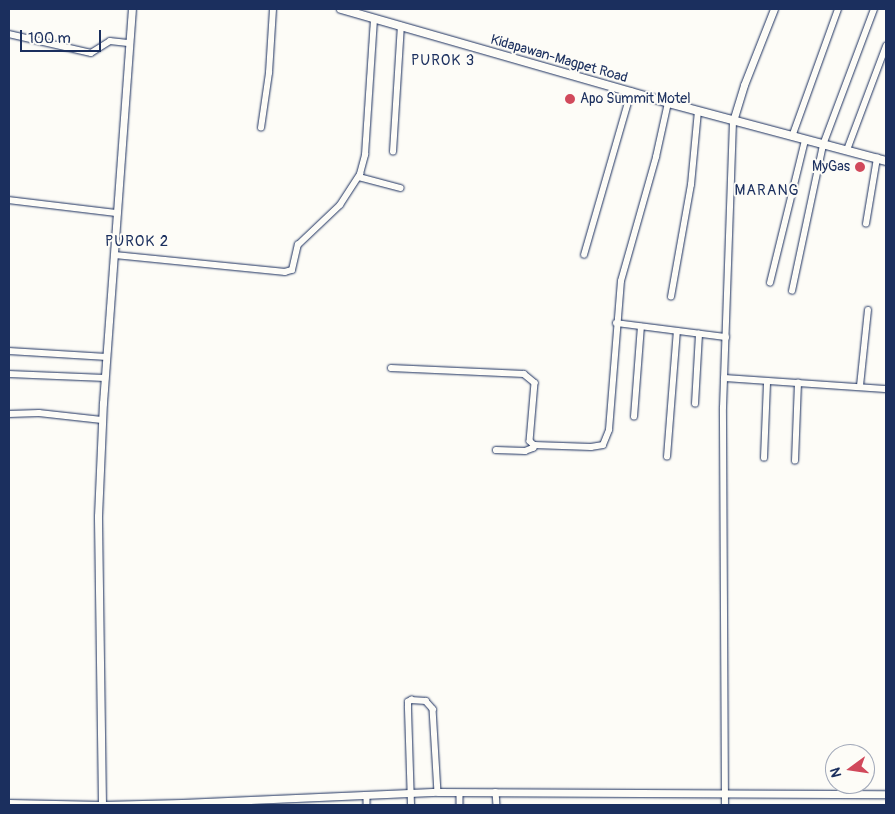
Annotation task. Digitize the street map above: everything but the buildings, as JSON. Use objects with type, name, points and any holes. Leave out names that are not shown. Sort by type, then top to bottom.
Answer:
[{"type":"main road","name":"Kidapawan-Magpet Road","points":[[341,9],[668,103],[886,161]]},
{"type":"street","points":[[102,805],[98,516],[106,357],[132,9]]},
{"type":"street","points":[[261,128],[268,74],[273,9]]},
{"type":"street","points":[[725,805],[724,378],[734,121],[744,85],[774,9]]},
{"type":"street","points":[[792,137],[838,9]]},
{"type":"street","points":[[792,291],[823,145],[874,9]]},
{"type":"street","points":[[114,255],[289,272],[294,267],[298,245],[331,214],[359,177],[365,155],[374,18]]},
{"type":"street","points":[[393,152],[401,26]]},
{"type":"street","points":[[9,34],[91,52],[110,41],[130,43]]},
{"type":"street","points":[[847,150],[886,46]]},
{"type":"street","points":[[584,255],[631,92]]},
{"type":"street","points":[[391,368],[524,374],[529,376],[535,387],[530,440],[534,445],[591,447],[604,445],[606,442],[616,324],[626,257],[656,157],[668,103]]},
{"type":"street","points":[[670,297],[691,185],[698,111]]},
{"type":"street","points":[[770,283],[805,141]]},
{"type":"street","points":[[866,224],[877,158]]},
{"type":"street","points":[[359,177],[401,188]]},
{"type":"street","points":[[9,200],[117,213]]},
{"type":"street","points":[[860,386],[868,310]]},
{"type":"street","points":[[616,324],[726,337]]},
{"type":"street","points":[[634,417],[642,327]]},
{"type":"street","points":[[667,457],[677,331]]},
{"type":"street","points":[[695,404],[699,334]]},
{"type":"street","points":[[9,351],[106,357]]},
{"type":"street","points":[[9,374],[105,378]]},
{"type":"street","points":[[724,378],[886,389]]},
{"type":"street","points":[[764,458],[768,382]]},
{"type":"street","points":[[795,461],[798,383]]},
{"type":"street","points":[[9,414],[39,413],[102,420]]},
{"type":"street","points":[[496,450],[525,451],[533,448],[534,445]]},
{"type":"street","points":[[411,805],[408,702],[415,699],[426,701],[433,709],[438,792]]},
{"type":"street","points":[[9,803],[102,805],[274,803],[438,792],[726,795],[886,794]]},
{"type":"street","points":[[496,792],[497,805]]},
{"type":"street","points":[[460,793],[460,805]]},
{"type":"street","points":[[366,796],[367,805]]},
{"type":"place","name":"Apo Summit Motel","points":[[570,99]]},
{"type":"place","name":"MyGas","points":[[860,167]]},
{"type":"district","name":"PUROK 3","points":[[443,61]]},
{"type":"district","name":"MARANG","points":[[767,191]]},
{"type":"district","name":"PUROK 2","points":[[137,242]]}]
